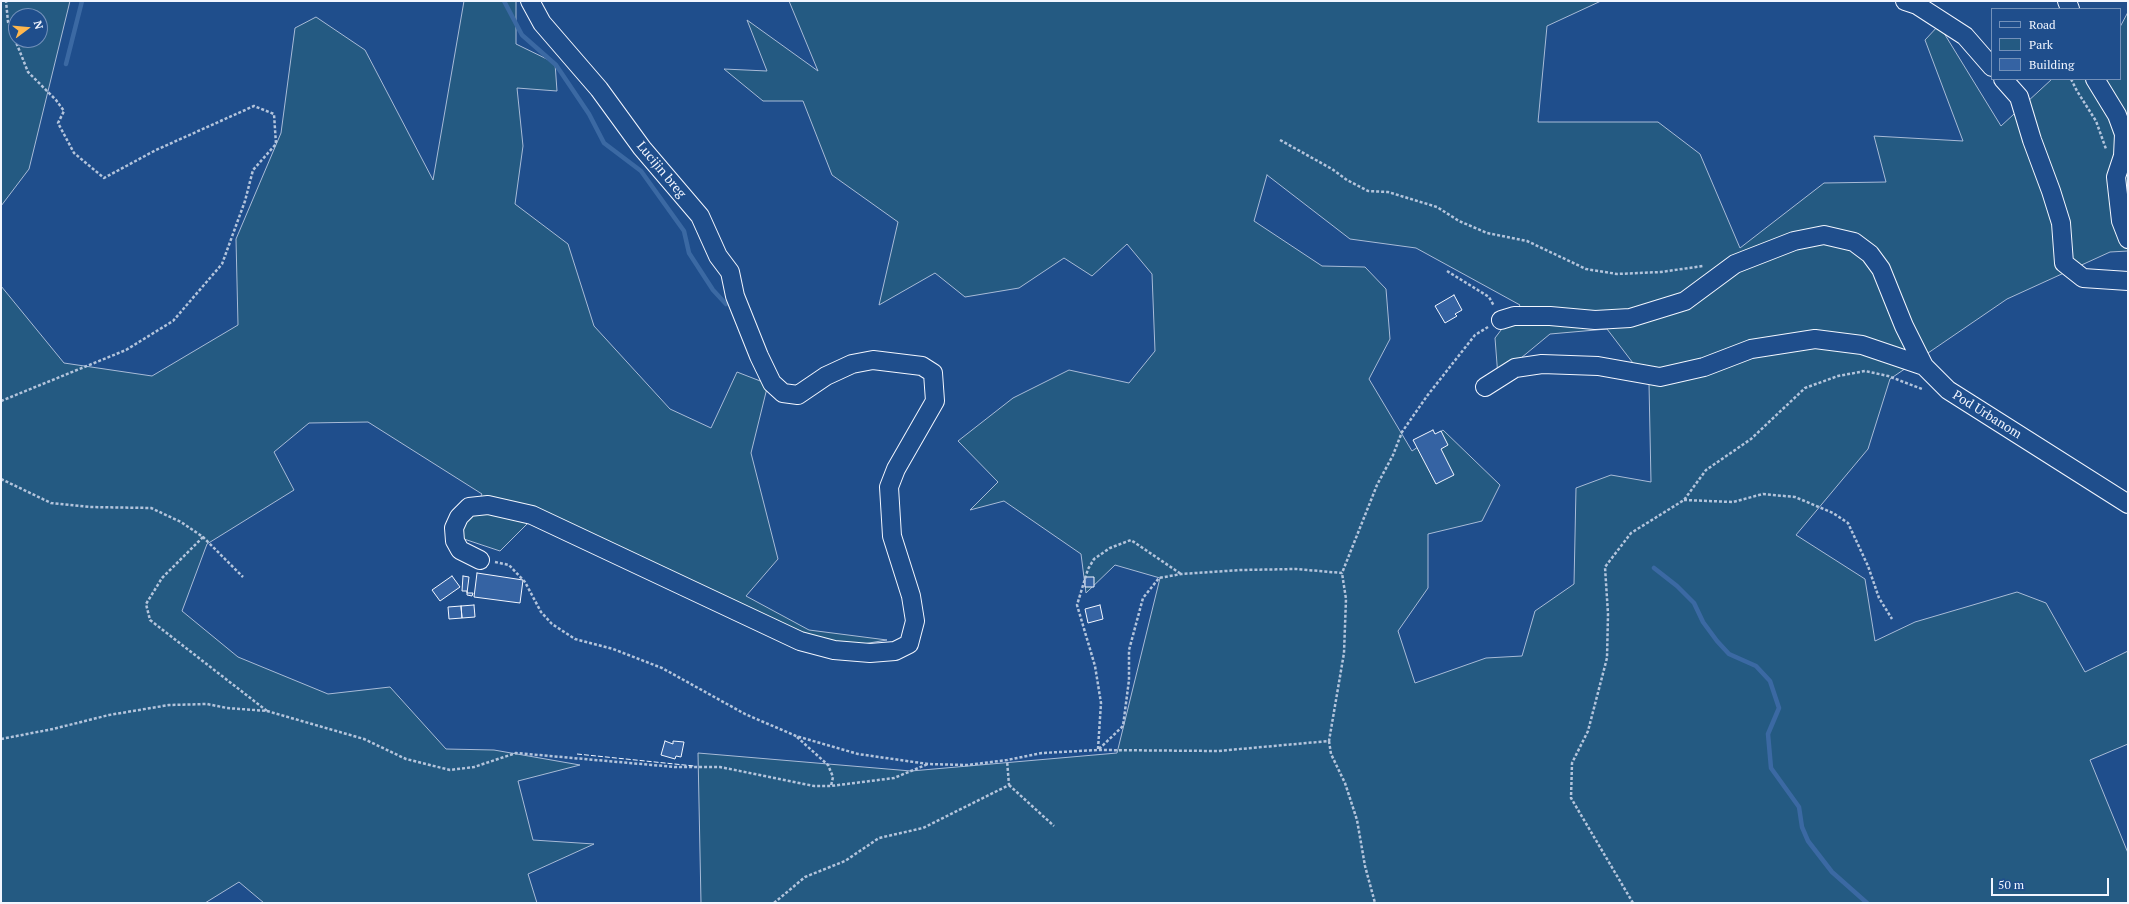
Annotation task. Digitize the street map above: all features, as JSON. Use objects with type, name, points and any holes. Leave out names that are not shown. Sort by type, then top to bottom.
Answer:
[{"type":"street","name":"Lucijin breg","points":[[480,560],[460,550],[456,541],[454,528],[458,517],[469,507],[488,504],[532,515],[800,641],[834,650],[870,653],[895,651],[909,644],[915,621],[911,596],[892,536],[889,486],[896,469],[935,401],[933,373],[922,366],[873,360],[852,364],[826,376],[798,395],[783,393],[772,383],[759,356],[735,296],[730,272],[718,256],[700,216],[642,148],[599,90],[542,23],[530,1]]},
{"type":"street","points":[[1905,1],[1917,5],[1966,36],[1991,65]]},
{"type":"street","points":[[2004,80],[2019,97],[2032,140],[2051,191],[2061,223],[2064,263],[2083,278],[2128,280]]},
{"type":"street","points":[[2096,80],[2117,115],[2124,134],[2123,156],[2116,177],[2128,239]]},
{"type":"street","name":"Pod Urbanom","points":[[1501,320],[1514,316],[1550,316],[1595,320],[1630,318],[1685,301],[1735,264],[1794,241],[1824,235],[1854,242],[1870,254],[1881,269],[1904,326],[1924,366],[1948,390],[2128,504]]},
{"type":"street","points":[[1485,387],[1515,368],[1542,364],[1598,366],[1660,377],[1704,367],[1751,350],[1815,339],[1862,345],[1924,366]]},
{"type":"path","points":[[1,401],[126,350],[174,321],[222,264],[245,201],[253,170],[276,144],[274,114],[254,106],[156,150],[104,178],[74,153],[58,123],[64,111],[56,100],[28,72],[8,22],[6,1]]},
{"type":"path","points":[[2072,80],[2096,121],[2106,151]]},
{"type":"path","points":[[1280,140],[1368,191],[1388,192],[1437,207],[1459,222],[1487,233],[1527,241],[1586,269],[1617,274],[1661,272],[1708,265]]},
{"type":"path","points":[[1375,903],[1365,866],[1356,820],[1345,783],[1331,754],[1329,740],[1344,653],[1346,599],[1342,573],[1377,484],[1393,455],[1402,432],[1475,335],[1501,320],[1489,297],[1448,270]]},
{"type":"path","points":[[1633,903],[1571,798],[1572,763],[1588,731],[1608,658],[1608,614],[1605,567],[1631,533],[1684,500],[1706,470],[1751,439],[1805,388],[1838,376],[1866,371],[1888,376],[1924,390],[1948,390]]},
{"type":"path","points":[[1,479],[51,503],[90,507],[151,508],[181,522],[203,537],[243,578]]},
{"type":"path","points":[[1684,500],[1733,502],[1763,494],[1770,494],[1795,497],[1833,513],[1848,523],[1868,566],[1878,598],[1892,619]]},
{"type":"path","points":[[203,537],[162,578],[146,604],[150,620],[267,711]]},
{"type":"path","points":[[1098,750],[1101,703],[1095,666],[1077,605],[1088,569],[1094,559],[1110,548],[1131,540],[1149,550],[1181,574]]},
{"type":"path","points":[[480,560],[509,565],[525,582],[541,612],[552,624],[574,639],[613,649],[662,668],[745,714],[796,736],[858,754],[928,764],[968,765],[1007,760],[1042,753],[1098,750],[1218,750],[1329,740]]},
{"type":"path","points":[[1098,750],[1122,726],[1129,680],[1129,650],[1143,598],[1159,578],[1181,574],[1241,570],[1296,569],[1342,573]]},
{"type":"path","points":[[1,739],[54,729],[110,715],[169,705],[206,704],[228,708],[267,711],[364,739],[406,760],[450,770],[474,766],[516,753],[674,767],[720,767],[814,786],[831,786],[894,778],[928,764]]},
{"type":"path","points":[[796,736],[828,765],[833,777],[831,786]]},
{"type":"path","points":[[1007,760],[1009,785],[1054,826]]},
{"type":"path","points":[[774,903],[805,877],[845,861],[879,838],[923,828],[1009,785]]},
{"type":"green space","points":[[1,1],[70,1],[29,169],[1,206]]},
{"type":"green space","points":[[464,1],[516,1],[516,44],[555,63],[557,91],[517,88],[523,146],[515,204],[568,244],[594,326],[670,409],[711,428],[737,372],[768,384],[751,453],[778,559],[746,596],[809,630],[887,640],[833,649],[533,518],[500,551],[458,537],[482,494],[368,422],[309,423],[274,452],[294,490],[207,544],[182,611],[238,657],[328,694],[390,687],[446,749],[494,750],[580,765],[518,781],[533,840],[594,844],[528,874],[537,903],[264,903],[239,882],[205,903],[1,903],[1,286],[64,363],[152,376],[238,325],[236,239],[281,133],[295,28],[316,17],[365,50],[433,180]]},
{"type":"green space","points":[[789,1],[1601,1],[1547,26],[1538,122],[1658,122],[1700,154],[1740,248],[1824,183],[1886,182],[1874,136],[1963,141],[1925,40],[1939,25],[2001,126],[2051,80],[2121,80],[2121,25],[2128,12],[2128,251],[2110,252],[2007,299],[1890,379],[1868,449],[1796,535],[1865,579],[1875,641],[1915,622],[2017,592],[2046,603],[2085,672],[2128,651],[2128,744],[2090,760],[2128,853],[2128,903],[701,903],[698,753],[911,771],[1117,753],[1160,578],[1115,565],[1086,593],[1081,554],[1004,501],[970,510],[998,482],[958,441],[1013,398],[1069,370],[1129,383],[1155,351],[1152,274],[1127,244],[1092,276],[1064,258],[1019,288],[965,297],[935,273],[879,305],[898,222],[832,175],[803,101],[763,101],[724,69],[767,71],[747,20],[818,71]],"holes":[[[1267,175],[1350,239],[1416,248],[1520,305],[1495,338],[1498,377],[1550,334],[1607,329],[1649,384],[1651,482],[1611,475],[1576,488],[1574,584],[1535,611],[1522,656],[1486,658],[1415,683],[1398,631],[1428,588],[1428,534],[1482,521],[1500,485],[1443,430],[1412,451],[1369,379],[1390,339],[1386,289],[1365,267],[1322,266],[1254,221]]]},
{"type":"building","points":[[1454,295],[1462,310],[1455,314],[1457,316],[1445,323],[1435,306]]},
{"type":"building","points":[[1433,430],[1435,434],[1441,431],[1448,445],[1441,449],[1454,475],[1436,484],[1413,440]]},
{"type":"building","points":[[477,573],[523,580],[520,603],[474,597]]},
{"type":"building","points":[[452,576],[460,587],[440,601],[432,590]]},
{"type":"building","points":[[463,576],[469,577],[467,593],[467,591],[462,591]]},
{"type":"building","points":[[1085,577],[1094,577],[1094,587],[1085,587]]},
{"type":"building","points":[[467,593],[473,593],[472,596],[467,595]]},
{"type":"building","points":[[474,605],[475,617],[462,618],[461,606]]},
{"type":"building","points":[[1100,605],[1103,619],[1088,623],[1085,609]]},
{"type":"building","points":[[461,606],[462,618],[449,619],[448,607]]},
{"type":"building","points":[[665,741],[673,744],[673,741],[684,742],[681,757],[676,756],[675,759],[661,755]]},
{"type":"waterway","points":[[66,64],[82,1]]},
{"type":"waterway","points":[[504,1],[522,35],[556,65],[589,114],[604,143],[641,171],[684,231],[689,253],[713,290],[726,304]]},
{"type":"waterway","points":[[1654,568],[1677,586],[1694,603],[1703,622],[1729,654],[1756,666],[1770,681],[1779,708],[1768,734],[1771,768],[1799,807],[1802,827],[1808,841],[1832,872],[1867,903]]},
{"type":"fence","points":[[577,754],[694,766]]}]
